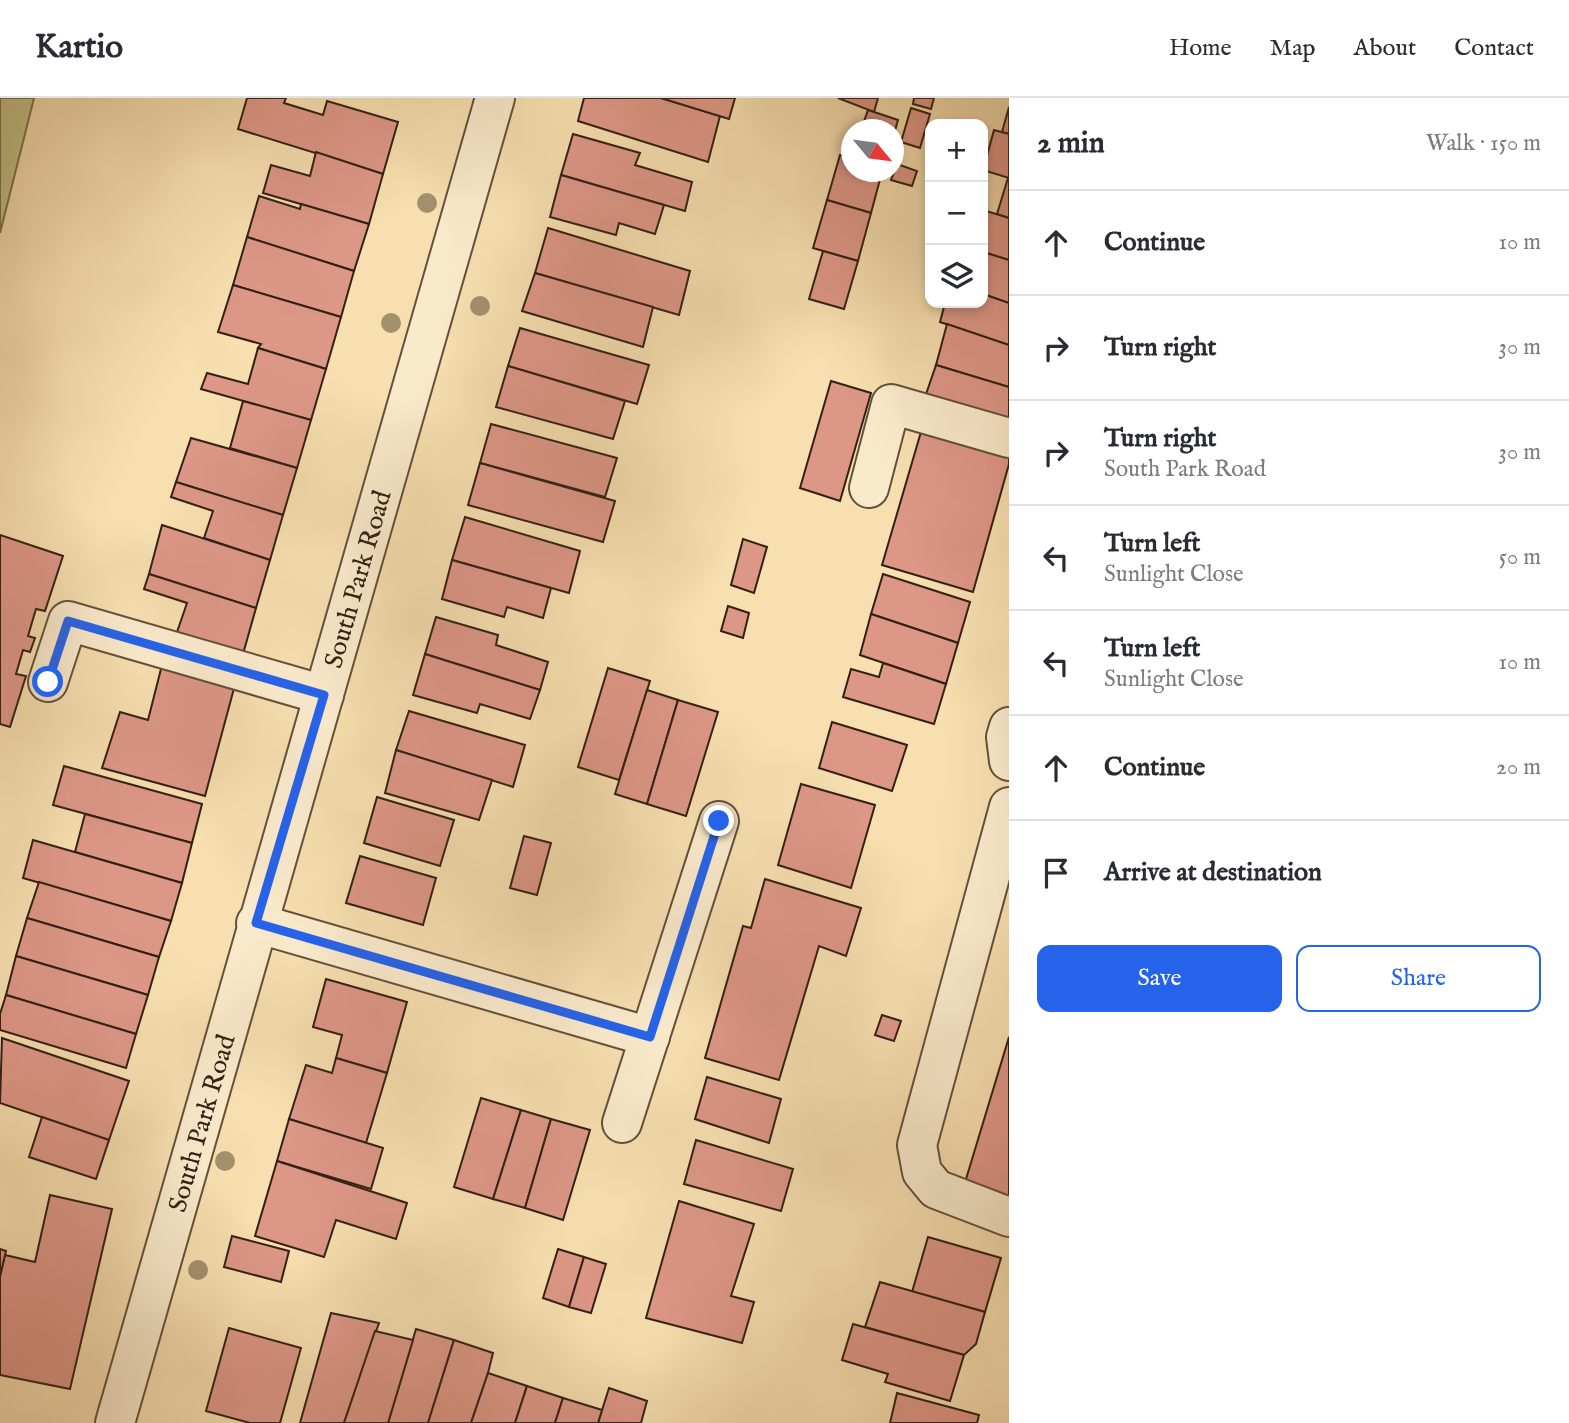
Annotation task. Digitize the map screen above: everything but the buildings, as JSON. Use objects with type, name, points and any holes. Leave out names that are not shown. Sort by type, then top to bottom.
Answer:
[{"type":"street","name":"South Park Road","points":[[115,1423],[256,923],[495,98]]},
{"type":"street","points":[[869,488],[891,404],[1009,438]]},
{"type":"street","points":[[48,682],[68,621],[324,695]]},
{"type":"street","points":[[1009,727],[1006,737],[1009,761]]},
{"type":"street","points":[[1009,807],[917,1144],[922,1172],[936,1189],[1009,1217]]},
{"type":"street","points":[[622,1123],[719,821]]},
{"type":"street","points":[[256,923],[650,1037]]},
{"type":"shaded area","points":[[0,98],[34,98],[0,233]]},
{"type":"route","points":[[48,682],[68,621],[324,695],[256,923],[650,1037],[719,821]]}]
